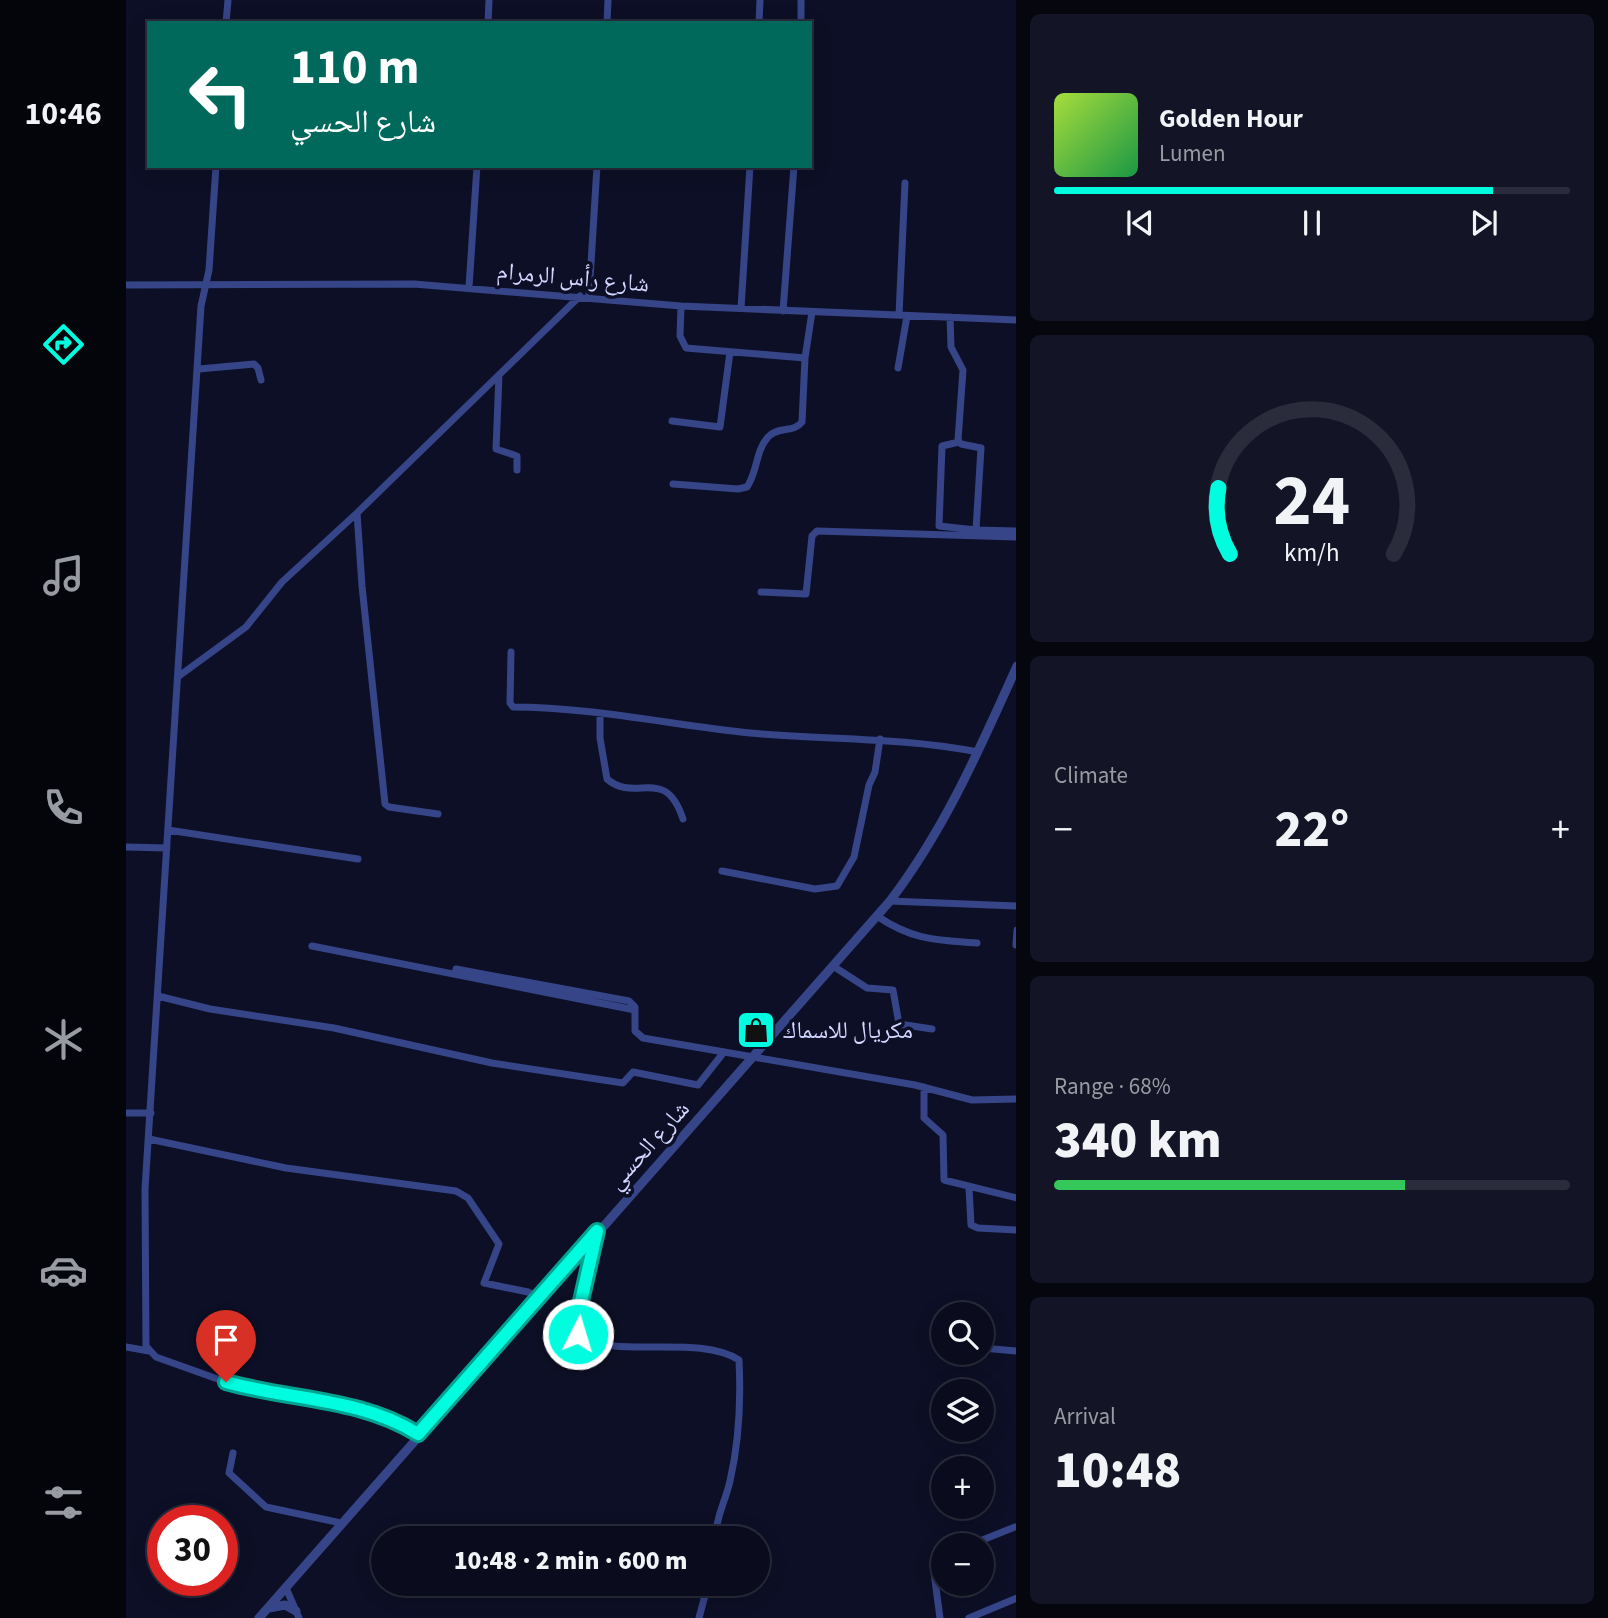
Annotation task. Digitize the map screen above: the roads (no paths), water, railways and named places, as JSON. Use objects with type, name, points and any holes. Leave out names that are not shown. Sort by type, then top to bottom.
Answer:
[{"type":"street","points":[[226,21],[228,0]]},
{"type":"street","points":[[488,21],[489,0]]},
{"type":"street","points":[[607,21],[608,0]]},
{"type":"street","points":[[759,21],[760,0]]},
{"type":"street","points":[[801,0],[801,21]]},
{"type":"street","points":[[149,1351],[145,1335],[145,1189],[199,369],[216,168]]},
{"type":"street","points":[[469,287],[477,168]]},
{"type":"street","points":[[179,676],[246,627],[282,582],[585,296],[597,168]]},
{"type":"street","points":[[741,308],[750,168]]},
{"type":"street","points":[[783,311],[794,168]]},
{"type":"street","points":[[898,368],[903,315],[905,183]]},
{"type":"street","name":"شارع رأس الرمرام","points":[[126,285],[361,284],[469,287],[681,306],[1016,320]]},
{"type":"street","points":[[681,306],[680,336],[686,348],[805,358]]},
{"type":"street","points":[[673,484],[738,489],[747,487],[760,447],[765,440],[777,430],[799,426],[802,422],[805,358],[812,312]]},
{"type":"street","points":[[950,317],[951,347],[962,370],[959,443]]},
{"type":"street","points":[[672,421],[720,427],[730,352]]},
{"type":"street","points":[[199,369],[254,364],[261,380]]},
{"type":"street","points":[[499,375],[496,449],[517,457],[517,470]]},
{"type":"street","points":[[976,530],[981,448],[959,443],[945,444],[941,453],[939,526],[955,531],[1016,537]]},
{"type":"street","points":[[357,513],[362,586],[386,804],[389,807],[438,814]]},
{"type":"street","points":[[761,592],[806,594],[812,536],[817,531],[1016,531]]},
{"type":"street","points":[[511,652],[511,705],[771,735],[880,739],[936,744],[978,752]]},
{"type":"street","name":"شارع الحسي","points":[[259,1618],[418,1434],[890,901],[927,851],[978,752],[1016,668]]},
{"type":"street","points":[[600,715],[600,738],[607,779],[625,787],[661,788],[677,802],[683,819]]},
{"type":"street","points":[[722,870],[814,890],[837,886],[854,857],[880,739]]},
{"type":"street","points":[[168,830],[358,859]]},
{"type":"street","points":[[126,847],[167,848]]},
{"type":"street","points":[[890,901],[1016,906]]},
{"type":"street","points":[[877,916],[900,931],[920,938],[977,943]]},
{"type":"street","points":[[1016,932],[1016,946]]},
{"type":"street","points":[[313,946],[635,1010]]},
{"type":"street","points":[[833,966],[867,988],[894,990],[899,1024],[932,1029]]},
{"type":"street","points":[[456,969],[629,1001],[635,1010],[635,1031],[643,1038],[924,1087],[972,1100],[1016,1099]]},
{"type":"street","points":[[158,996],[210,1009],[334,1028],[492,1063],[623,1083],[627,1083],[633,1072],[698,1085],[724,1052]]},
{"type":"street","points":[[924,1087],[924,1118],[943,1135],[943,1178],[970,1188],[1016,1198]]},
{"type":"street","points":[[126,1113],[151,1113]]},
{"type":"street","points":[[149,1139],[286,1168],[456,1191],[468,1198],[488,1222],[499,1244],[484,1283],[528,1292],[540,1298]]},
{"type":"street","points":[[970,1188],[971,1225],[1016,1230]]},
{"type":"street","points":[[597,1231],[577,1326],[581,1337],[624,1345],[679,1346],[740,1360],[736,1453],[716,1526]]},
{"type":"street","points":[[126,1347],[149,1351],[226,1382],[337,1402],[398,1422],[418,1434]]},
{"type":"street","points":[[994,1349],[1016,1351]]},
{"type":"street","points":[[233,1453],[229,1473],[260,1504],[341,1523]]},
{"type":"street","points":[[994,1535],[1015,1527]]},
{"type":"street","points":[[286,1588],[297,1614]]},
{"type":"street","points":[[699,1618],[705,1596]]},
{"type":"street","points":[[937,1596],[940,1618]]},
{"type":"street","points":[[969,1618],[1016,1598]]},
{"type":"street","points":[[267,1609],[285,1605],[297,1614]]},
{"type":"place","name":"مكريال للاسماك","points":[[756,1030]]}]
